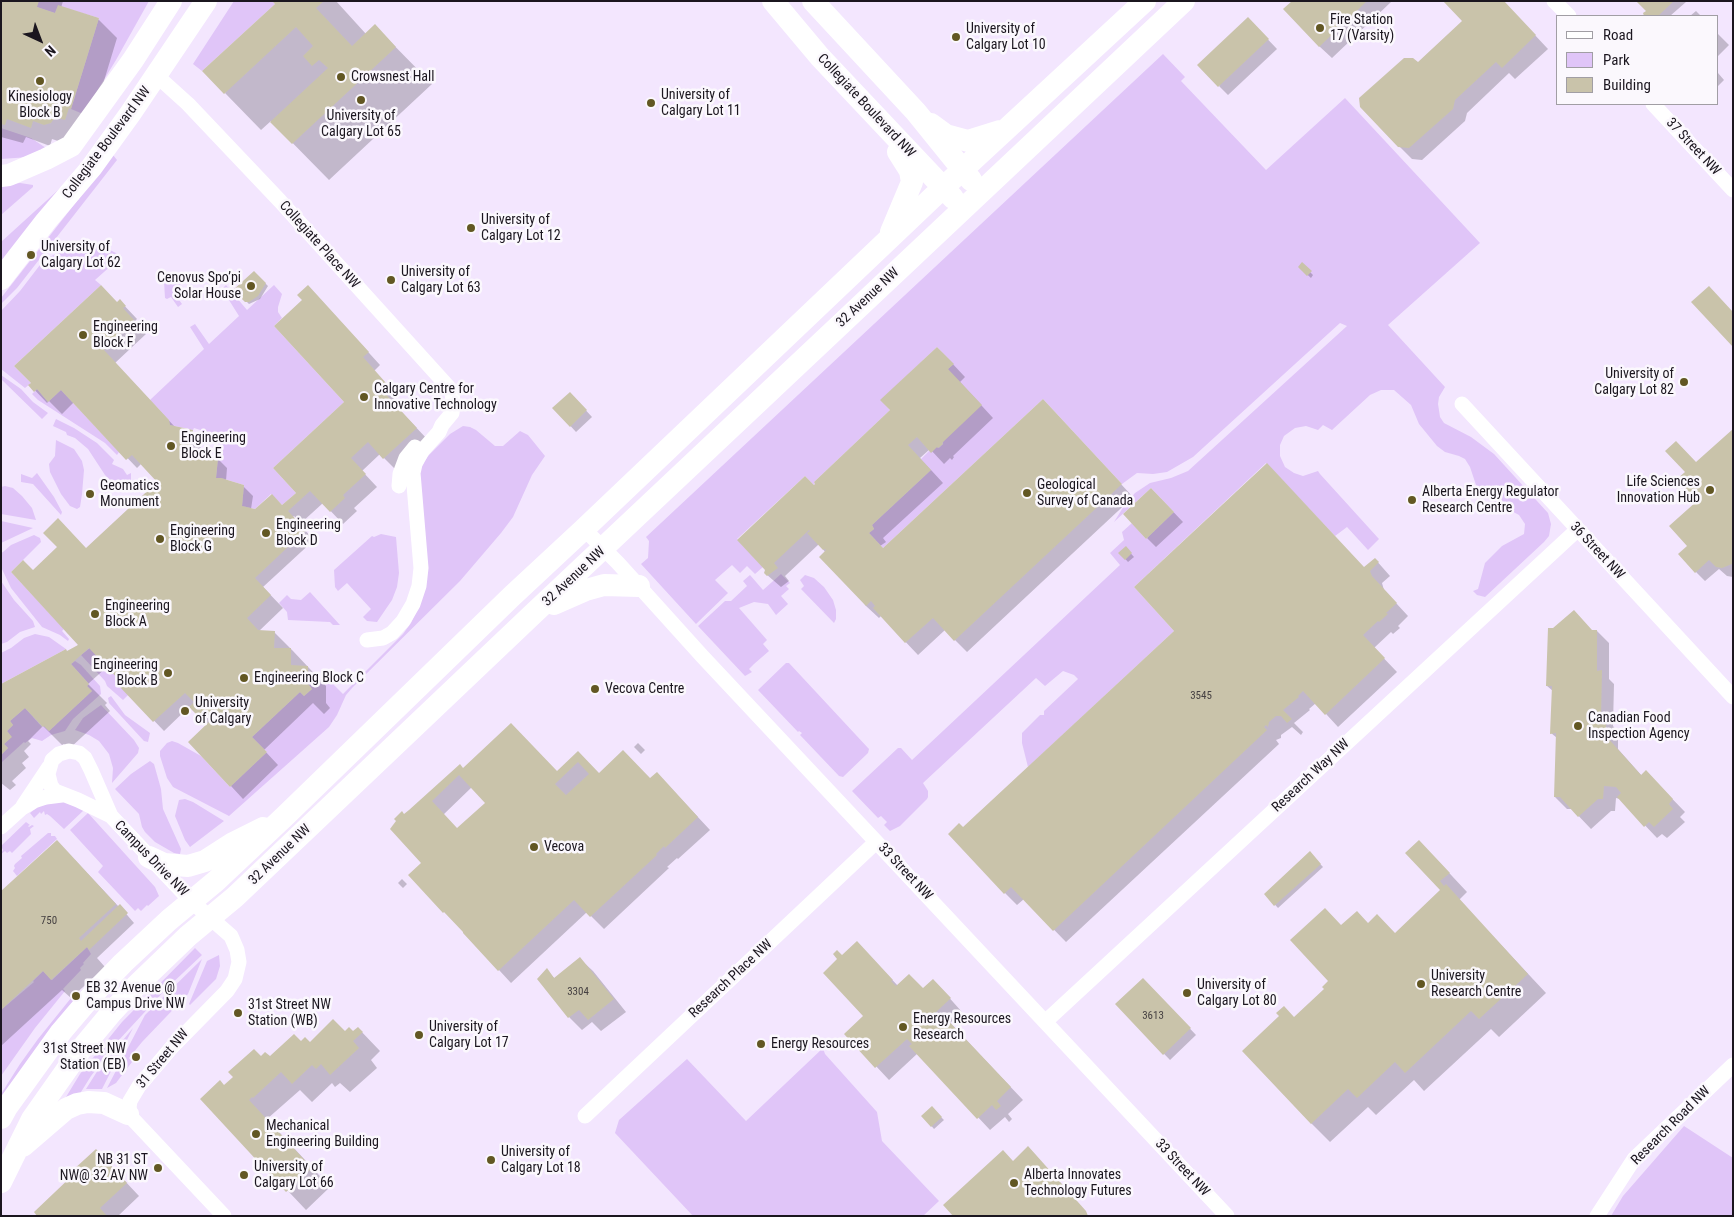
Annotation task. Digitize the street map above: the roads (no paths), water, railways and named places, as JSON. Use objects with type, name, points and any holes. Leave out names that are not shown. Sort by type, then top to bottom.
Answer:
[{"type":"main road","name":"Collegiate Boulevard NW","points":[[1,176],[9,175],[32,166],[71,146],[133,60],[171,1]]},
{"type":"main road","name":"Collegiate Boulevard NW","points":[[1,279],[46,221],[91,168],[157,76],[206,1]]},
{"type":"main road","name":"Collegiate Boulevard NW","points":[[773,1],[820,57],[963,209]]},
{"type":"main road","points":[[813,1],[916,112],[982,192]]},
{"type":"main road","name":"32 Avenue NW","points":[[1,1118],[61,1032],[95,992],[168,920],[216,881],[477,629],[887,240],[1145,1]]},
{"type":"main road","name":"32 Avenue NW","points":[[1,1182],[32,1119],[82,1048],[136,986],[188,936],[235,897],[1184,1]]},
{"type":"main road","points":[[916,112],[946,135],[968,141],[1008,128]]},
{"type":"main road","points":[[876,118],[906,163],[912,182],[887,240]]},
{"type":"main road","points":[[534,613],[586,590],[604,585],[639,586]]},
{"type":"main road","points":[[149,856],[164,864],[188,866],[205,860],[233,842],[284,817]]},
{"type":"main road","points":[[13,1155],[66,1109],[77,1104],[88,1102],[104,1104],[128,1114]]},
{"type":"street","points":[[1554,1],[1568,15]]},
{"type":"street","name":"Collegiate Place NW","points":[[157,76],[188,104],[280,201],[452,391],[452,413],[414,464],[413,473],[421,568],[419,586],[413,604],[403,621],[392,633],[382,638],[367,640]]},
{"type":"street","name":"37 Street NW","points":[[1654,105],[1733,190]]},
{"type":"street","name":"36 Street NW","points":[[1462,404],[1733,697]]},
{"type":"street","name":"Collegiate Place NW","points":[[399,486],[400,474],[406,458],[415,446],[435,427],[442,425]]},
{"type":"street","name":"33 Street NW","points":[[584,529],[1227,1216]]},
{"type":"street","name":"Research Way NW","points":[[1045,1022],[1577,530]]},
{"type":"street","points":[[1,827],[22,808],[52,760],[59,754],[69,751],[85,758],[111,816]]},
{"type":"street","points":[[49,767],[48,774],[51,786],[55,791],[111,816]]},
{"type":"street","points":[[22,808],[46,797],[62,795]]},
{"type":"street","name":"Campus Drive NW","points":[[111,816],[192,901]]},
{"type":"street","name":"Research Place NW","points":[[585,1116],[876,842]]},
{"type":"street","name":"31 Street NW","points":[[128,1114],[130,1101],[139,1086],[177,1041],[227,991],[235,979],[239,962],[237,950],[231,936],[192,901]]},
{"type":"street","name":"Research Road NW","points":[[1596,1216],[1634,1160],[1733,1065]]},
{"type":"street","points":[[128,1114],[224,1216]]},
{"type":"place","name":"Fire Station 17 (Varsity)","points":[[1320,28]]},
{"type":"place","name":"University of Calgary Lot 10","points":[[956,37]]},
{"type":"place","name":"Crowsnest Hall","points":[[341,77]]},
{"type":"place","name":"Kinesiology Block B","points":[[40,81]]},
{"type":"place","name":"University of Calgary Lot 65","points":[[361,100]]},
{"type":"place","name":"University of Calgary Lot 11","points":[[651,103]]},
{"type":"place","name":"University of Calgary Lot 12","points":[[471,228]]},
{"type":"place","name":"University of Calgary Lot 62","points":[[31,255]]},
{"type":"place","name":"University of Calgary Lot 63","points":[[391,280]]},
{"type":"place","name":"Cenovus Spo’pi Solar House","points":[[251,286]]},
{"type":"place","name":"Engineering Block F","points":[[83,335]]},
{"type":"place","name":"University of Calgary Lot 82","points":[[1684,382]]},
{"type":"place","name":"Calgary Centre for Innovative Technology","points":[[364,397]]},
{"type":"place","name":"Engineering Block E","points":[[171,446]]},
{"type":"place","name":"Life Sciences Innovation Hub","points":[[1710,490]]},
{"type":"place","name":"Geological Survey of Canada","points":[[1027,493]]},
{"type":"place","name":"Geomatics Monument","points":[[90,494]]},
{"type":"place","name":"Alberta Energy Regulator Research Centre","points":[[1412,500]]},
{"type":"place","name":"Engineering Block D","points":[[266,533]]},
{"type":"place","name":"Engineering Block G","points":[[160,539]]},
{"type":"place","name":"Engineering Block A","points":[[95,614]]},
{"type":"place","name":"Engineering Block B","points":[[168,673]]},
{"type":"place","name":"Engineering Block C","points":[[244,678]]},
{"type":"place","name":"Vecova Centre","points":[[595,689]]},
{"type":"place","name":"University of Calgary","points":[[185,711]]},
{"type":"place","name":"Canadian Food Inspection Agency","points":[[1578,726]]},
{"type":"place","name":"Vecova","points":[[534,847]]},
{"type":"place","name":"University Research Centre","points":[[1421,984]]},
{"type":"place","name":"University of Calgary Lot 80","points":[[1187,993]]},
{"type":"place","name":"EB 32 Avenue @ Campus Drive NW","points":[[76,996]]},
{"type":"place","name":"31st Street NW Station (WB)","points":[[238,1013]]},
{"type":"place","name":"Energy Resources Research","points":[[903,1027]]},
{"type":"place","name":"University of Calgary Lot 17","points":[[419,1035]]},
{"type":"place","name":"Energy Resources","points":[[761,1044]]},
{"type":"place","name":"31st Street NW Station (EB)","points":[[136,1057]]},
{"type":"place","name":"Mechanical Engineering Building","points":[[256,1134]]},
{"type":"place","name":"University of Calgary Lot 18","points":[[491,1160]]},
{"type":"place","name":"NB 31 ST NW@ 32 AV NW","points":[[158,1168]]},
{"type":"place","name":"University of Calgary Lot 66","points":[[244,1175]]},
{"type":"place","name":"Alberta Innovates Technology Futures","points":[[1014,1183]]}]
